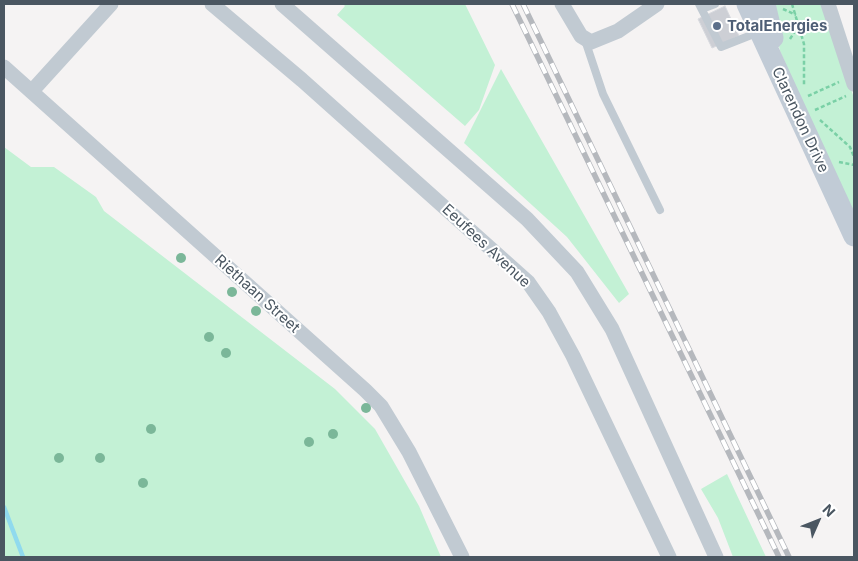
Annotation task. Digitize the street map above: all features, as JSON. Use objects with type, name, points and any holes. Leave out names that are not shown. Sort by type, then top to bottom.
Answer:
[{"type":"main road","name":"Clarendon Drive","points":[[747,4],[784,85],[805,115],[854,236]]},
{"type":"main road","points":[[765,4],[784,85]]},
{"type":"street","points":[[32,92],[111,4]]},
{"type":"street","name":"Eeufees Avenue","points":[[212,4],[302,80],[528,282],[549,312],[574,356],[669,557]]},
{"type":"street","points":[[282,4],[527,219],[577,272],[612,328],[716,557]]},
{"type":"street","points":[[562,4],[585,40],[596,41],[612,34],[656,4]]},
{"type":"street","points":[[828,4],[853,80]]},
{"type":"street","name":"Riethaan Street","points":[[4,67],[381,406],[409,452],[462,557]]},
{"type":"lane","points":[[715,4],[701,6],[721,48],[759,31]]},
{"type":"lane","points":[[585,40],[603,94],[660,210]]},
{"type":"path","points":[[792,4],[804,44],[804,98],[853,80]]},
{"type":"path","points":[[805,115],[854,93]]},
{"type":"path","points":[[805,115],[850,147],[854,157]]},
{"type":"green space","points":[[343,4],[465,4],[495,65],[479,110],[465,126],[337,15],[345,6]]},
{"type":"green space","points":[[770,4],[823,4],[854,98],[854,218],[780,51]]},
{"type":"green space","points":[[501,69],[629,294],[619,303],[567,237],[464,143]]},
{"type":"green space","points":[[4,147],[31,167],[54,167],[96,197],[104,211],[335,389],[375,429],[419,506],[441,557],[4,557]]},
{"type":"green space","points":[[727,474],[766,557],[733,557],[718,518],[701,489]]},
{"type":"building","points":[[725,6],[739,36],[712,48],[698,19]]},
{"type":"waterway","points":[[4,507],[23,557]]},
{"type":"railway","points":[[512,4],[779,557]]},
{"type":"railway","points":[[523,4],[789,557]]},
{"type":"place","name":"TotalEnergies","points":[[717,26]]}]
